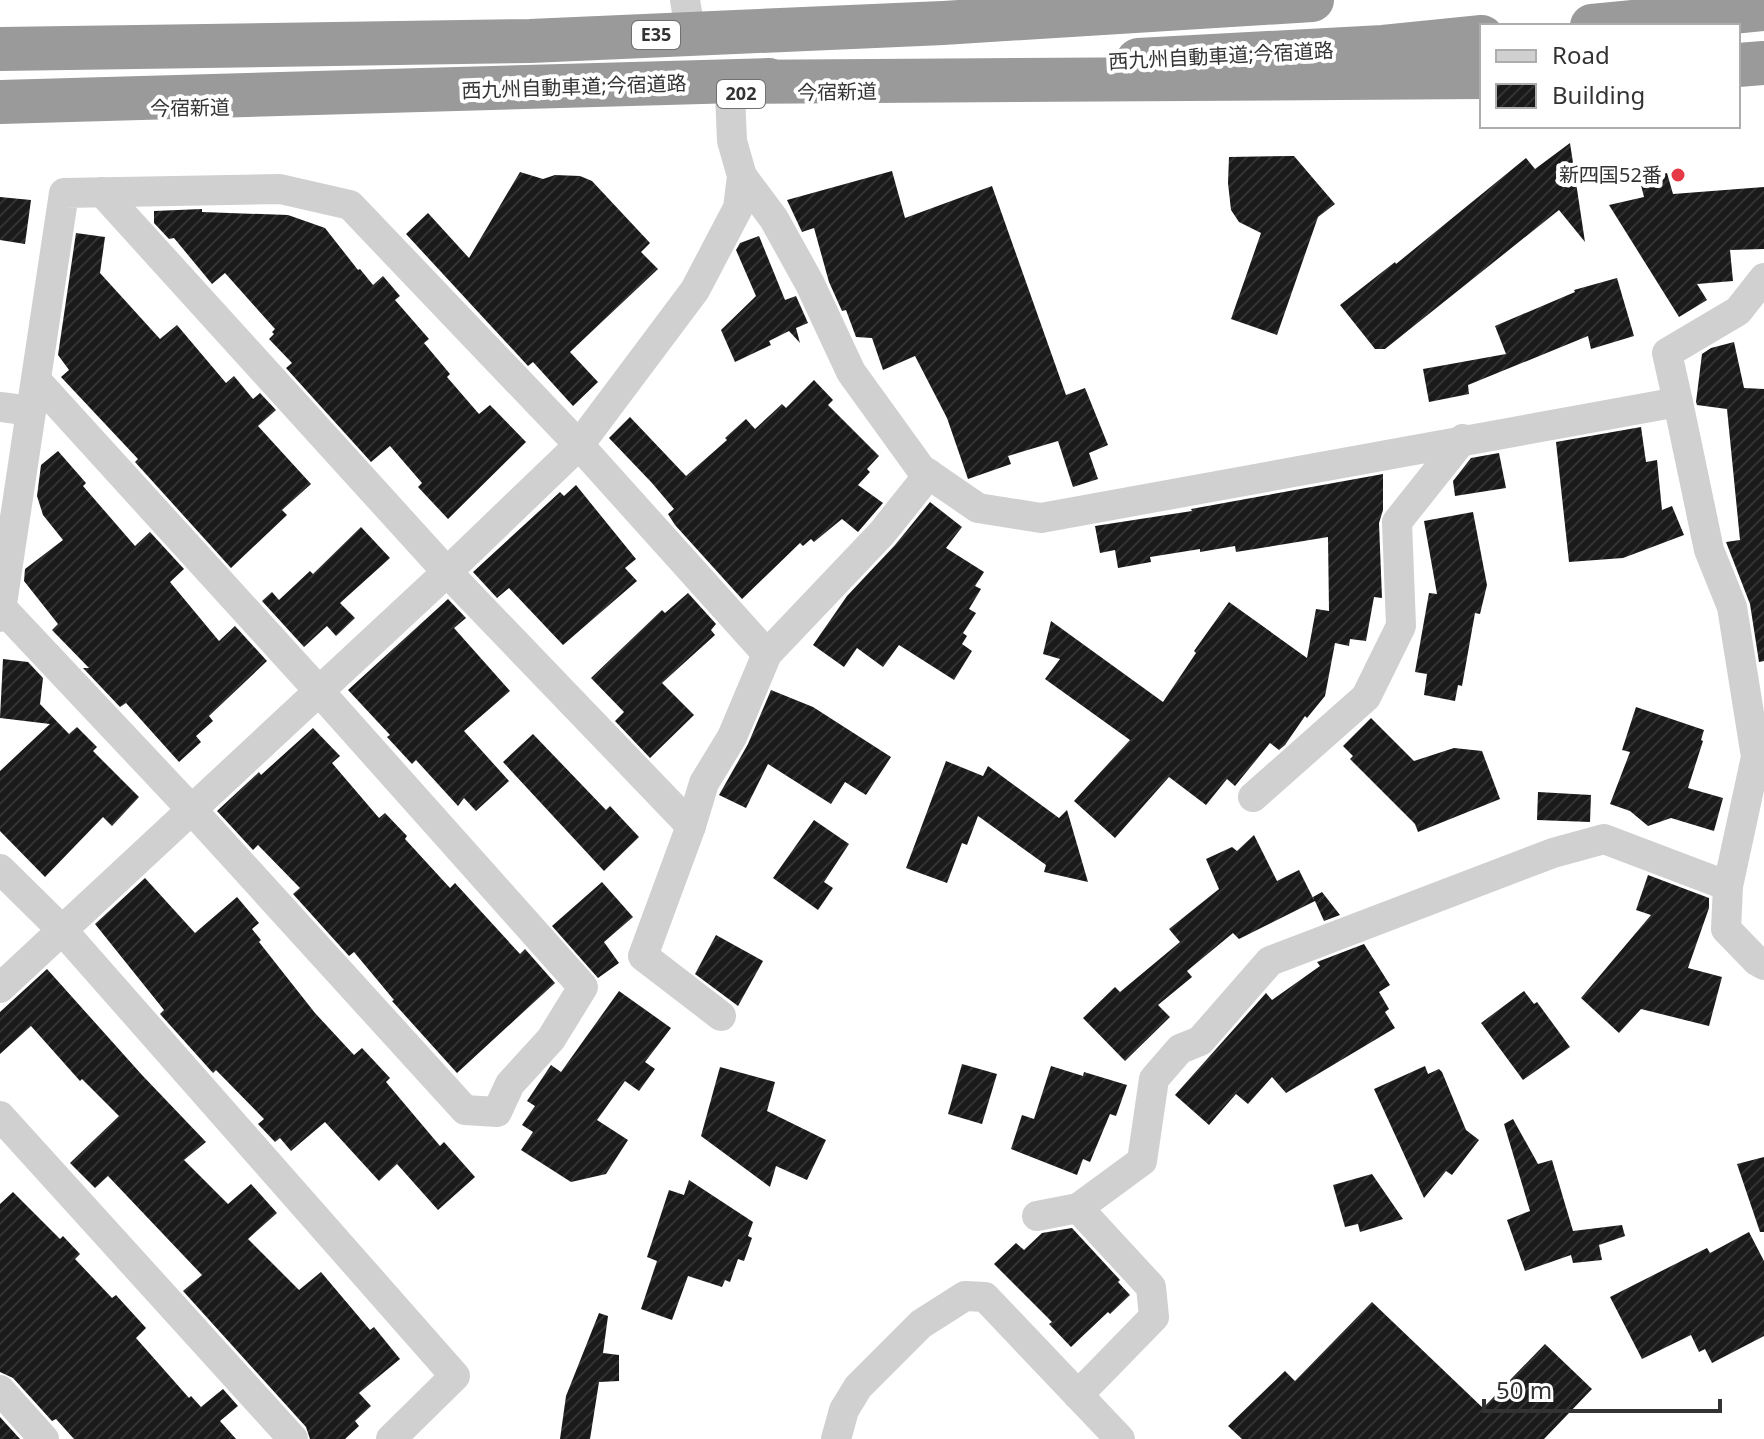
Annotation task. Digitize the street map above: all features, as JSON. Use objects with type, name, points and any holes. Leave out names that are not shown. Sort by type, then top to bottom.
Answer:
[{"type":"highway","points":[[0,37],[866,0]]},
{"type":"highway","name":"E35","points":[[0,49],[530,41],[943,23],[1312,0]]},
{"type":"highway","points":[[1612,24],[1764,9]]},
{"type":"highway","name":"西九州自動車道;今宿道路","points":[[0,102],[732,88],[1383,47],[1480,37]]},
{"type":"highway","points":[[1740,41],[1764,38]]},
{"type":"highway","name":"今宿新道","points":[[0,110],[511,105],[732,88],[1240,84],[1480,63]]},
{"type":"highway","points":[[1740,65],[1764,63]]},
{"type":"highway","points":[[732,88],[1480,77]]},
{"type":"street","points":[[732,88],[732,141],[742,176],[774,219],[810,284],[851,372],[921,469],[978,508],[1041,518],[1678,402]]},
{"type":"street","points":[[0,988],[579,445],[695,290],[738,208],[742,176]]},
{"type":"street","points":[[36,380],[583,987],[551,1039],[510,1084],[497,1112],[465,1110],[192,810],[1,610],[64,193],[280,189],[350,205],[579,445],[767,654]]},
{"type":"street","points":[[102,192],[447,572],[691,826]]},
{"type":"street","points":[[1764,278],[1738,311],[1667,353],[1709,550],[1732,607],[1756,757],[1728,886],[1726,929],[1764,965]]},
{"type":"street","points":[[0,407],[31,411]]},
{"type":"street","points":[[1253,797],[1366,697],[1401,626],[1397,522],[1463,439]]},
{"type":"street","points":[[721,1016],[643,956],[704,783],[732,737],[767,654],[882,533],[929,474]]},
{"type":"street","points":[[1037,1216],[1078,1208],[1142,1161],[1154,1079],[1180,1049],[1200,1041],[1270,961],[1553,853],[1604,839],[1728,886]]},
{"type":"street","points":[[0,869],[63,931],[455,1376],[391,1439]]},
{"type":"street","points":[[0,1116],[293,1439]]},
{"type":"street","points":[[1078,1208],[1151,1287],[1154,1317],[1078,1395]]},
{"type":"street","points":[[836,1439],[844,1410],[858,1387],[921,1324],[965,1296],[985,1297],[1120,1439]]},
{"type":"street","points":[[0,1390],[44,1439]]},
{"type":"building","points":[[1570,143],[1585,242],[1559,210],[1385,349],[1375,349],[1340,305],[1396,264],[1526,158],[1535,169]]},
{"type":"building","points":[[1294,156],[1335,204],[1318,217],[1277,335],[1231,319],[1261,233],[1239,222],[1231,210],[1229,157]]},
{"type":"building","points":[[892,171],[905,218],[992,186],[1066,395],[1085,388],[1108,445],[1089,453],[1098,479],[1073,487],[1058,441],[1008,456],[1011,464],[968,479],[947,418],[915,356],[883,370],[872,338],[856,337],[846,310],[842,311],[829,282],[814,228],[802,232],[787,200]]},
{"type":"building","points":[[520,172],[543,179],[555,175],[580,176],[592,181],[650,243],[641,252],[658,269],[570,352],[598,382],[573,406],[533,362],[528,366],[406,234],[428,213],[469,258]]},
{"type":"building","points":[[1667,173],[1673,194],[1764,187],[1764,249],[1730,250],[1733,281],[1697,284],[1707,300],[1679,317],[1609,205],[1644,197],[1640,181]]},
{"type":"building","points":[[0,197],[31,200],[25,244],[0,240]]},
{"type":"building","points":[[202,209],[202,212],[288,215],[325,228],[373,285],[383,276],[400,296],[395,300],[429,339],[424,343],[450,374],[447,377],[479,414],[490,405],[526,442],[448,519],[418,487],[422,483],[390,446],[371,462],[286,368],[292,363],[269,339],[275,329],[225,273],[212,284],[174,238],[169,239],[154,223],[154,211]]},
{"type":"building","points":[[76,233],[105,237],[100,273],[160,339],[177,325],[226,383],[234,376],[253,399],[260,393],[276,410],[258,426],[311,484],[282,510],[287,515],[231,568],[135,462],[138,459],[61,377],[69,370],[58,355]]},
{"type":"building","points":[[759,236],[785,300],[796,296],[808,323],[796,328],[800,343],[789,331],[769,341],[771,345],[735,362],[721,330],[756,296],[736,250],[740,243]]},
{"type":"building","points":[[1617,278],[1634,336],[1591,349],[1588,336],[1468,385],[1469,394],[1429,402],[1423,369],[1506,354],[1495,326],[1574,290]]},
{"type":"building","points":[[1734,342],[1744,388],[1764,389],[1764,661],[1759,662],[1750,604],[1726,542],[1740,540],[1727,409],[1697,405],[1696,402],[1702,354],[1711,348]]},
{"type":"building","points":[[814,380],[833,400],[828,405],[879,456],[858,485],[883,503],[858,532],[842,519],[814,542],[811,539],[803,546],[800,543],[742,599],[675,525],[668,514],[674,509],[609,438],[630,417],[686,476],[746,419],[755,429],[782,404],[786,408]]},
{"type":"building","points":[[1641,427],[1646,462],[1657,460],[1662,510],[1672,506],[1684,535],[1623,558],[1569,562],[1556,442]]},
{"type":"building","points":[[58,451],[86,483],[83,486],[135,546],[150,532],[184,569],[170,582],[219,641],[235,626],[267,661],[209,716],[213,721],[196,736],[201,742],[179,762],[126,703],[120,707],[83,668],[89,668],[52,630],[58,624],[24,581],[25,569],[63,540],[43,515],[37,496],[41,465]]},
{"type":"building","points":[[1499,453],[1506,488],[1455,496],[1453,481],[1471,458]]},
{"type":"building","points":[[1383,474],[1383,510],[1379,523],[1382,598],[1374,597],[1366,641],[1350,639],[1349,646],[1335,643],[1325,696],[1307,718],[1305,716],[1285,745],[1279,750],[1270,743],[1235,786],[1227,779],[1206,805],[1169,777],[1115,838],[1074,801],[1130,740],[1045,679],[1060,659],[1043,654],[1051,621],[1163,702],[1229,602],[1307,658],[1316,609],[1329,611],[1328,537],[1236,552],[1235,546],[1200,552],[1200,549],[1150,557],[1151,562],[1118,568],[1115,550],[1100,553],[1095,526],[1192,511]]},
{"type":"building","points":[[576,485],[636,559],[625,568],[637,581],[563,645],[509,588],[497,598],[473,572],[560,492],[564,496]]},
{"type":"building","points":[[930,502],[962,527],[946,548],[984,572],[975,586],[981,589],[969,609],[976,613],[963,633],[967,636],[962,644],[972,651],[954,680],[899,645],[883,667],[857,648],[844,667],[813,645],[847,596]]},
{"type":"building","points":[[1473,512],[1487,585],[1480,614],[1475,613],[1462,686],[1458,685],[1455,701],[1424,695],[1427,674],[1415,672],[1429,593],[1437,594],[1424,521]]},
{"type":"building","points":[[361,527],[390,558],[340,603],[355,618],[336,636],[327,626],[304,647],[262,601],[272,592],[279,600],[310,571],[313,574]]},
{"type":"building","points":[[688,593],[716,624],[711,630],[715,635],[662,683],[694,715],[650,758],[615,721],[624,712],[591,678],[662,610],[665,613]]},
{"type":"building","points":[[448,599],[466,618],[454,628],[510,691],[464,731],[509,781],[476,811],[464,798],[458,806],[416,760],[412,764],[348,690]]},
{"type":"building","points":[[3,659],[28,662],[43,678],[40,704],[69,734],[77,727],[97,747],[93,751],[139,797],[112,826],[103,817],[45,877],[0,831],[0,771],[50,724],[0,718]]},
{"type":"building","points":[[771,690],[813,707],[891,757],[866,795],[845,782],[831,804],[768,764],[746,808],[719,795],[748,744]]},
{"type":"building","points":[[1636,707],[1704,730],[1688,788],[1723,798],[1714,831],[1671,818],[1648,826],[1630,811],[1610,804],[1630,752],[1622,750]]},
{"type":"building","points":[[1371,718],[1414,761],[1454,748],[1482,751],[1500,799],[1418,832],[1415,824],[1350,759],[1353,756],[1343,746]]},
{"type":"building","points":[[313,728],[340,756],[332,763],[379,818],[385,813],[450,888],[455,883],[520,954],[525,949],[555,983],[457,1073],[392,1001],[354,952],[349,956],[293,894],[300,888],[258,845],[253,850],[217,811]]},
{"type":"building","points":[[533,734],[606,810],[610,806],[639,837],[604,871],[503,762]]},
{"type":"building","points":[[946,761],[983,776],[988,766],[1059,818],[1067,810],[1088,882],[1044,872],[1046,865],[978,816],[967,845],[962,843],[947,883],[906,868]]},
{"type":"building","points":[[1538,792],[1591,795],[1590,822],[1537,820]]},
{"type":"building","points":[[814,820],[849,844],[824,882],[833,888],[818,910],[773,878]]},
{"type":"building","points":[[1254,835],[1277,881],[1299,870],[1314,900],[1313,897],[1322,892],[1340,915],[1324,921],[1315,901],[1239,939],[1233,933],[1187,971],[1192,977],[1158,1005],[1170,1017],[1125,1061],[1083,1018],[1115,987],[1120,992],[1180,942],[1169,929],[1219,889],[1206,859],[1232,847],[1237,851]]},
{"type":"building","points":[[1648,875],[1709,898],[1709,908],[1688,968],[1722,977],[1709,1026],[1641,1009],[1619,1033],[1581,998],[1651,915],[1636,910]]},
{"type":"building","points":[[145,878],[195,933],[237,897],[259,923],[252,929],[261,940],[259,942],[315,1013],[354,1055],[362,1048],[390,1078],[386,1082],[440,1146],[444,1142],[475,1177],[438,1210],[397,1164],[379,1181],[325,1122],[291,1151],[280,1138],[275,1142],[258,1124],[264,1119],[216,1070],[213,1073],[160,1014],[164,1010],[95,924]]},
{"type":"building","points":[[602,882],[633,917],[604,942],[619,963],[598,978],[552,926]]},
{"type":"building","points":[[716,935],[763,961],[738,1006],[695,974]]},
{"type":"building","points":[[1364,944],[1390,985],[1379,992],[1389,1009],[1385,1012],[1395,1028],[1286,1093],[1272,1077],[1248,1104],[1236,1094],[1209,1125],[1175,1095],[1266,993],[1272,1000],[1320,966],[1317,962]]},
{"type":"building","points":[[47,969],[206,1142],[184,1160],[228,1204],[251,1184],[277,1213],[248,1239],[299,1290],[321,1272],[370,1330],[374,1327],[400,1359],[359,1393],[371,1406],[355,1421],[359,1426],[345,1439],[310,1439],[306,1427],[183,1291],[202,1275],[108,1176],[95,1188],[70,1163],[119,1116],[82,1079],[80,1081],[31,1026],[0,1054],[0,1012]]},
{"type":"building","points":[[619,991],[671,1028],[645,1062],[655,1069],[639,1091],[625,1081],[597,1120],[628,1140],[606,1174],[571,1182],[521,1150],[533,1132],[522,1125],[535,1106],[527,1101],[551,1065],[561,1072]]},
{"type":"building","points":[[1524,991],[1534,1004],[1537,1002],[1570,1047],[1523,1080],[1481,1023]]},
{"type":"building","points":[[962,1064],[997,1074],[982,1124],[948,1114]]},
{"type":"building","points":[[1051,1066],[1127,1085],[1116,1116],[1110,1114],[1090,1162],[1083,1159],[1077,1175],[1011,1149],[1022,1115],[1034,1119]]},
{"type":"building","points":[[1425,1066],[1428,1074],[1439,1069],[1442,1072],[1466,1130],[1479,1140],[1452,1175],[1446,1171],[1424,1198],[1374,1089]]},
{"type":"building","points":[[720,1067],[775,1082],[767,1111],[826,1140],[807,1180],[776,1166],[770,1187],[701,1136]]},
{"type":"building","points":[[1513,1119],[1538,1164],[1552,1160],[1573,1231],[1622,1225],[1625,1236],[1599,1245],[1602,1260],[1573,1263],[1571,1255],[1525,1271],[1507,1220],[1530,1211],[1504,1124]]},
{"type":"building","points":[[1764,1157],[1764,1232],[1760,1232],[1737,1164]]},
{"type":"building","points":[[1372,1174],[1403,1219],[1360,1232],[1358,1224],[1345,1227],[1333,1185]]},
{"type":"building","points":[[689,1180],[753,1222],[748,1236],[752,1238],[744,1261],[738,1259],[730,1282],[725,1280],[722,1287],[688,1276],[672,1320],[641,1309],[657,1261],[647,1257],[669,1190],[684,1195]]},
{"type":"building","points":[[13,1192],[60,1239],[63,1236],[80,1254],[75,1259],[112,1298],[116,1295],[146,1328],[136,1338],[189,1398],[191,1396],[201,1407],[223,1389],[238,1406],[220,1421],[236,1439],[74,1439],[56,1419],[52,1421],[13,1378],[0,1372],[0,1204]]},
{"type":"building","points":[[1072,1228],[1130,1295],[1071,1347],[1049,1324],[1052,1322],[994,1264],[1016,1243],[1024,1250],[1042,1233]]},
{"type":"building","points":[[1749,1232],[1764,1261],[1764,1336],[1712,1363],[1705,1349],[1699,1352],[1691,1335],[1642,1359],[1610,1297],[1707,1248],[1710,1253]]},
{"type":"building","points":[[1372,1302],[1483,1408],[1545,1344],[1592,1389],[1544,1439],[1242,1439],[1228,1426],[1285,1371],[1295,1381]]},
{"type":"building","points":[[599,1313],[608,1316],[603,1353],[619,1355],[619,1381],[599,1382],[590,1439],[560,1439],[566,1396]]},
{"type":"building","points":[[0,1417],[20,1439],[0,1439]]},
{"type":"place","name":"新四国52番","points":[[1678,175]]}]
